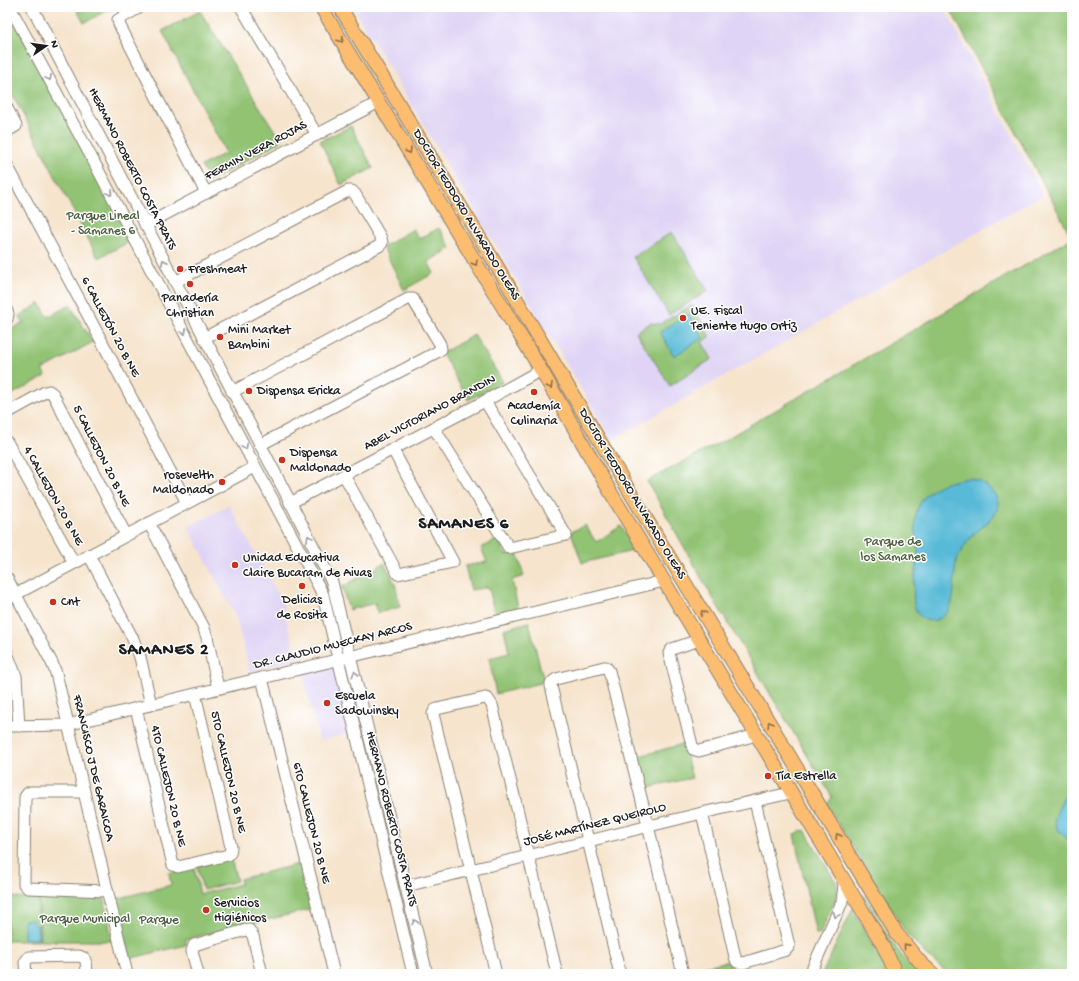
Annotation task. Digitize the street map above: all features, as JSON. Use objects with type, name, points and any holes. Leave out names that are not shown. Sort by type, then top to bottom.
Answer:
[{"type":"main road","name":"DOCTOR TEODORO ALVARADO OLEAS","points":[[321,7],[541,370],[611,493],[882,946],[896,974]]},
{"type":"main road","name":"DOCTOR TEODORO ALVARADO OLEAS","points":[[340,7],[498,268],[630,492],[897,934],[920,962],[933,974]]},
{"type":"street","name":"HERMANO ROBERTO COSTA PRATS","points":[[10,7],[319,587],[338,660],[413,974]]},
{"type":"street","name":"HERMANO ROBERTO COSTA PRATS","points":[[32,7],[334,588],[427,974]]},
{"type":"street","points":[[140,7],[122,16],[118,20],[119,24],[206,193]]},
{"type":"street","points":[[242,7],[317,135]]},
{"type":"street","name":"FERMIN VERA ROJAS","points":[[145,225],[379,102]]},
{"type":"street","points":[[7,108],[16,126],[7,131]]},
{"type":"street","points":[[87,149],[102,141]]},
{"type":"street","name":"6 CALLEJÓN 20 B NE","points":[[7,165],[88,314],[186,504]]},
{"type":"street","points":[[174,282],[348,191],[352,191],[355,194],[381,238],[382,243],[379,246],[204,338]]},
{"type":"street","points":[[232,392],[408,299],[413,300],[440,344],[441,349],[437,352],[260,445]]},
{"type":"street","points":[[204,369],[217,363]]},
{"type":"street","name":"ABEL VICTORIANO BRANDIN","points":[[290,503],[393,450],[541,370]]},
{"type":"street","name":"5 CALLEJON 20 B NE","points":[[7,413],[49,391],[53,394],[126,535]]},
{"type":"street","points":[[434,428],[508,548],[566,536],[485,401]]},
{"type":"street","name":"4 CALLEJON 20 B NE","points":[[7,442],[74,563]]},
{"type":"street","points":[[344,475],[398,574],[453,562],[393,450]]},
{"type":"street","points":[[11,596],[256,467]]},
{"type":"street","points":[[149,524],[203,626],[207,637],[218,688]]},
{"type":"street","name":"4 CALLEJON 20 B NE","points":[[89,555],[133,639],[140,657],[151,704]]},
{"type":"street","name":"FRANCISCO J DE GARAICOA","points":[[7,578],[11,596],[52,663],[56,673],[67,725],[127,974]]},
{"type":"street","name":"DR. CLAUDIO MUECKAY ARCOS","points":[[7,726],[67,725],[664,581]]},
{"type":"street","points":[[699,640],[672,649],[669,653],[693,748],[699,751],[756,735]]},
{"type":"street","points":[[7,653],[16,676],[19,726]]},
{"type":"street","points":[[620,974],[551,683],[556,679],[604,667],[606,667],[608,671],[649,827],[683,974]]},
{"type":"street","name":"6TO CALLEJON 20 B NE","points":[[262,678],[334,974]]},
{"type":"street","name":"5TO CALLEJON 20 B NE","points":[[178,867],[228,855],[231,847],[195,694]]},
{"type":"street","points":[[496,974],[433,714],[437,709],[485,698],[490,702],[557,974]]},
{"type":"street","name":"4TO CALLEJON 20 B NE","points":[[136,708],[171,862],[173,865],[178,867]]},
{"type":"street","points":[[84,792],[31,792],[26,794],[24,884],[28,888],[107,891]]},
{"type":"street","name":"JOSÉ MARTÍNEZ QUEIROLO","points":[[406,886],[702,813],[790,793]]},
{"type":"street","points":[[702,813],[735,957],[737,962],[743,963],[786,950],[789,946],[755,801]]},
{"type":"street","points":[[810,974],[842,902],[844,885],[842,878]]},
{"type":"street","points":[[198,974],[192,951],[192,947],[196,943],[249,930],[253,936],[262,974]]},
{"type":"street","points":[[407,948],[420,944]]},
{"type":"street","points":[[26,974],[26,960],[31,957],[79,956],[86,960],[87,974]]},
{"type":"shaded area","name":"UE. Fiscal Teniente Hugo Ortiz","points":[[353,7],[944,7],[1043,195],[612,440]]},
{"type":"shaded area","name":"Unidad Educativa Claire Bucaram de Aivas","points":[[229,505],[282,602],[297,659],[250,672],[235,615],[188,527]]},
{"type":"shaded area","name":"Escuela Sadowinsky","points":[[336,665],[351,733],[319,741],[303,673]]},
{"type":"green space","name":"Parque Lineal - Samanes 6","points":[[7,7],[135,239],[98,258],[7,84]]},
{"type":"green space","points":[[75,7],[113,7],[84,23]]},
{"type":"green space","points":[[949,7],[1072,7],[1072,238]]},
{"type":"green space","points":[[200,11],[281,141],[210,181],[201,166],[226,153],[162,31]]},
{"type":"green space","points":[[351,126],[373,168],[341,185],[320,141]]},
{"type":"green space","points":[[439,228],[451,248],[428,262],[434,273],[404,290],[383,247],[413,229],[419,239]]},
{"type":"green space","points":[[672,232],[708,291],[669,315],[633,257]]},
{"type":"green space","name":"Parque de los Samanes","points":[[1072,238],[1072,974],[948,974],[925,954],[907,934],[827,805],[832,797],[711,595],[647,481],[719,443]]},
{"type":"green space","points":[[40,303],[48,317],[70,305],[93,342],[42,370],[46,376],[7,397],[7,331],[23,323],[19,316]]},
{"type":"green space","points":[[692,305],[710,337],[702,342],[712,359],[670,386],[636,332],[650,323],[660,324]]},
{"type":"green space","points":[[474,335],[503,382],[468,400],[442,353]]},
{"type":"green space","points":[[585,525],[596,542],[621,526],[637,550],[582,563],[571,532]]},
{"type":"green space","points":[[498,539],[506,555],[517,552],[524,576],[512,580],[518,608],[494,614],[489,587],[471,590],[465,566],[487,562],[481,548]]},
{"type":"green space","points":[[384,563],[395,583],[400,607],[378,613],[375,603],[349,610],[342,587]]},
{"type":"green space","points":[[529,622],[544,682],[496,694],[489,658],[509,653],[504,629]]},
{"type":"green space","points":[[683,744],[692,778],[644,789],[636,757]]},
{"type":"green space","points":[[805,830],[837,884],[838,890],[837,896],[820,934],[816,934],[794,834]]},
{"type":"green space","points":[[231,858],[237,881],[203,890],[197,866]]},
{"type":"green space","name":"Parque","points":[[302,863],[313,909],[186,939],[186,945],[128,959],[112,900],[171,885],[169,873],[194,867],[200,894],[241,884],[240,879]]},
{"type":"green space","points":[[864,895],[894,945],[917,972],[911,974],[900,974],[885,936],[862,896]]},
{"type":"green space","name":"Parque Municipal","points":[[104,896],[112,941],[40,941],[39,898]]},
{"type":"green space","points":[[7,897],[38,898],[39,941],[7,941]]},
{"type":"green space","points":[[853,908],[884,967],[886,974],[822,974]]},
{"type":"green space","points":[[729,961],[733,974],[688,974],[687,970]]},
{"type":"water","points":[[689,314],[703,338],[674,356],[660,332]]},
{"type":"water","points":[[969,478],[981,482],[987,486],[997,498],[998,505],[993,516],[972,536],[958,557],[955,567],[954,593],[949,609],[945,615],[937,620],[926,620],[919,615],[915,608],[913,590],[918,555],[915,527],[916,514],[923,499],[932,490],[949,482]]},
{"type":"water","points":[[1072,756],[1072,842],[1057,828],[1055,821],[1058,809],[1068,786],[1070,776],[1070,758]]},
{"type":"water","points":[[24,920],[34,920],[34,925],[37,925],[38,939],[24,939]]},
{"type":"place","name":"Freshmeat","points":[[180,269]]},
{"type":"place","name":"Panadería Christian","points":[[190,284]]},
{"type":"place","name":"UE. Fiscal Teniente Hugo Ortiz","points":[[683,318]]},
{"type":"place","name":"Mini Market Bambini","points":[[220,337]]},
{"type":"place","name":"Dispensa Ericka","points":[[249,391]]},
{"type":"place","name":"Academía Culinaria","points":[[534,392]]},
{"type":"place","name":"Dispensa Maldonado","points":[[282,460]]},
{"type":"place","name":"rosevelth Maldonado","points":[[222,482]]},
{"type":"place","name":"Unidad Educativa Claire Bucaram de Aivas","points":[[235,565]]},
{"type":"place","name":"Delicias de Rosita","points":[[302,586]]},
{"type":"place","name":"Cnt","points":[[53,602]]},
{"type":"place","name":"Escuela Sadowinsky","points":[[327,703]]},
{"type":"place","name":"Tía Estrella","points":[[768,776]]},
{"type":"place","name":"Servicios Higiénicos","points":[[206,910]]},
{"type":"district","name":"SAMANES 6","points":[[464,525]]},
{"type":"district","name":"SAMANES 2","points":[[164,651]]}]
